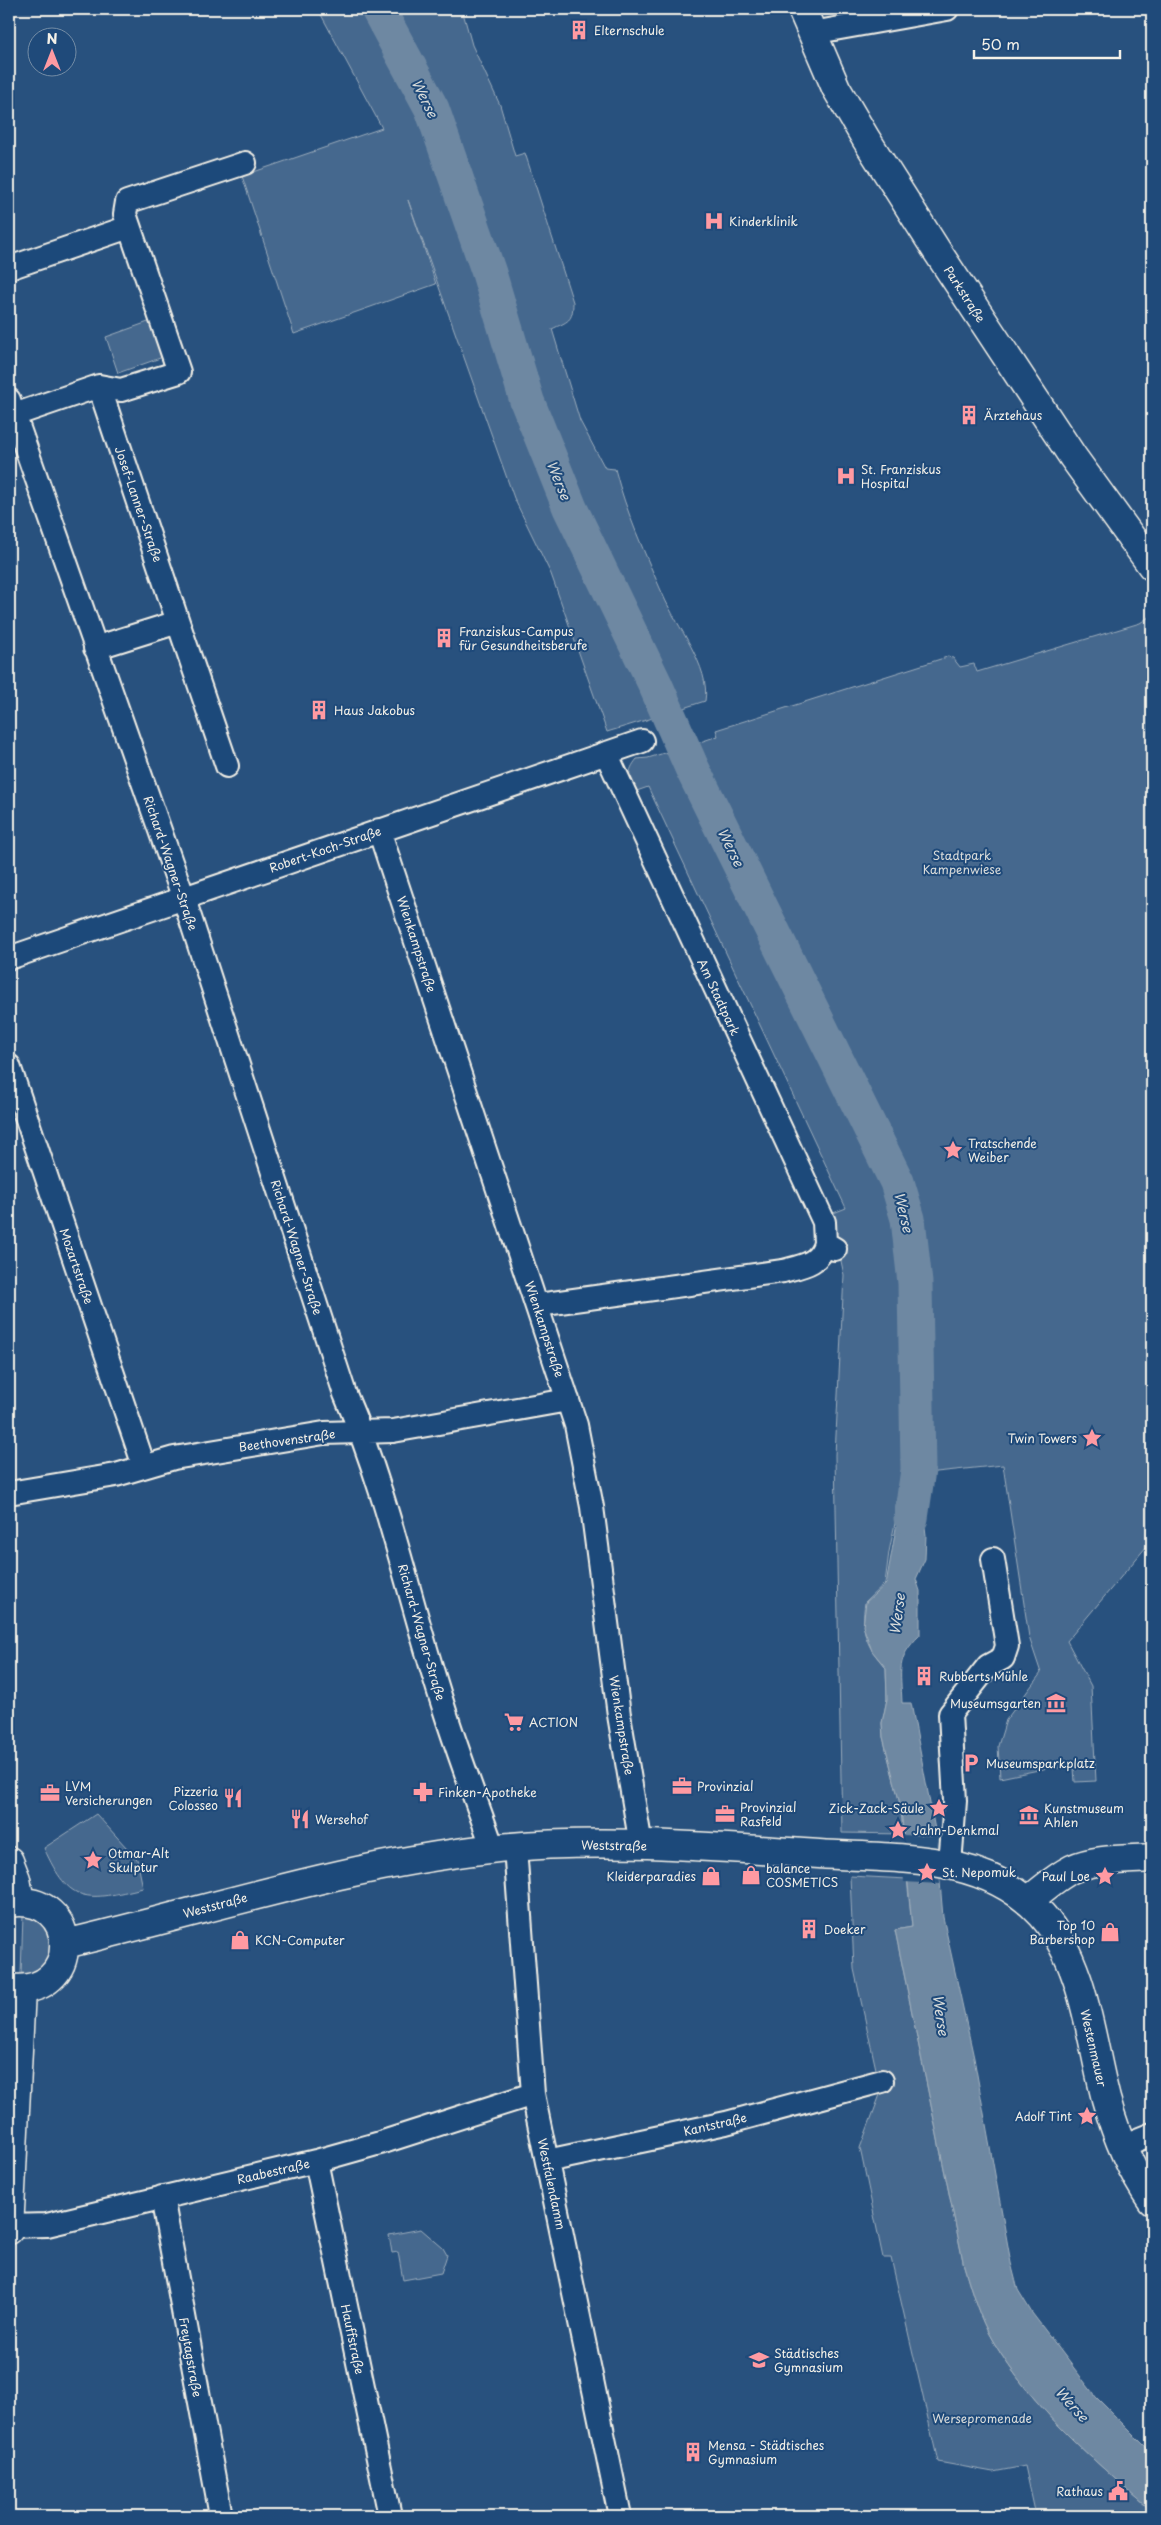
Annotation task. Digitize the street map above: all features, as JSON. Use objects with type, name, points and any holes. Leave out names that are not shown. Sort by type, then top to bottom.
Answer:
[{"type":"street","points":[[807,21],[947,9]]},
{"type":"street","name":"Parkstraße","points":[[807,21],[836,88],[937,251],[1073,457],[1152,566]]},
{"type":"street","points":[[12,407],[99,386],[121,390],[179,372],[124,210],[127,202],[131,199],[245,164]]},
{"type":"street","points":[[9,268],[129,227]]},
{"type":"street","name":"Josef-Lanner-Straße","points":[[99,386],[178,622]]},
{"type":"street","name":"Richard-Wagner-Straße","points":[[12,407],[184,899],[342,1385],[362,1433],[387,1508],[442,1702],[504,1848]]},
{"type":"street","points":[[95,648],[178,622],[227,766]]},
{"type":"street","name":"Robert-Koch-Straße","points":[[9,958],[642,740]]},
{"type":"street","name":"Am Stadtpark","points":[[538,1306],[783,1270],[815,1261],[830,1246],[824,1222],[606,753]]},
{"type":"street","name":"Wienkampstraße","points":[[379,830],[576,1425],[592,1507],[619,1715],[641,1845]]},
{"type":"street","name":"Mozartstraße","points":[[9,1066],[144,1466]]},
{"type":"street","name":"Beethovenstraße","points":[[9,1493],[116,1475],[174,1458],[324,1433],[393,1431],[568,1400]]},
{"type":"street","points":[[944,1863],[955,1801],[950,1714],[988,1666],[1003,1658],[1007,1646],[993,1559]]},
{"type":"street","name":"Weststraße","points":[[65,1944],[334,1876],[504,1848],[588,1844],[641,1845],[902,1859],[944,1863],[990,1878],[1028,1901]]},
{"type":"street","name":"Westfalendamm","points":[[504,1848],[532,2094],[547,2161],[615,2515]]},
{"type":"street","points":[[1028,1901],[1057,1877],[1073,1868],[1091,1863],[1152,1858]]},
{"type":"street","points":[[9,1861],[16,1879],[15,1902],[34,1903],[46,1909],[56,1919],[62,1931],[65,1944],[63,1958],[57,1971],[47,1981],[35,1988],[15,1989],[9,2230]]},
{"type":"street","name":"Westenmauer","points":[[1028,1901],[1044,1916],[1062,1942],[1081,1992],[1107,2102],[1122,2146],[1142,2187],[1152,2201]]},
{"type":"street","name":"Kantstraße","points":[[547,2161],[726,2123],[882,2081]]},
{"type":"street","name":"Raabestraße","points":[[9,2226],[46,2225],[316,2161],[380,2143],[532,2094]]},
{"type":"street","points":[[1122,2146],[1152,2134]]},
{"type":"street","name":"Hauffstraße","points":[[316,2161],[390,2516]]},
{"type":"street","name":"Freytagstraße","points":[[162,2197],[221,2516]]},
{"type":"green space","points":[[318,9],[370,9],[425,113],[481,275],[522,406],[564,512],[656,717],[607,732],[551,574],[514,498],[408,200],[436,284],[294,334],[242,176],[382,128]]},
{"type":"green space","points":[[387,9],[462,9],[472,45],[500,105],[515,156],[525,153],[573,302],[571,317],[552,329],[580,421],[605,468],[615,469],[630,517],[649,564],[669,607],[698,661],[703,674],[705,701],[680,709],[576,504],[534,401],[497,269],[440,107]]},
{"type":"green space","points":[[151,321],[163,357],[118,373],[106,337]]},
{"type":"green space","name":"Stadtpark Kampenwiese","points":[[1152,615],[1152,1540],[1067,1641],[1091,1686],[1096,1781],[1075,1782],[1074,1768],[1048,1768],[1000,1778],[998,1746],[1006,1720],[1041,1673],[1029,1637],[1003,1465],[927,1473],[928,1325],[926,1288],[917,1215],[908,1180],[759,881],[713,778],[694,744],[718,736],[716,730],[947,657],[953,658],[960,667],[974,664],[977,672],[1140,623]]},
{"type":"green space","points":[[674,750],[886,1186],[897,1219],[905,1284],[905,1475],[889,1552],[885,1583],[865,1602],[864,1630],[873,1652],[886,1668],[887,1699],[882,1723],[883,1737],[901,1808],[903,1834],[842,1833],[835,1455],[844,1275],[831,1214],[846,1208],[648,787],[634,792],[632,787],[630,771],[637,759],[648,758]]},
{"type":"green space","points":[[96,1814],[137,1859],[143,1888],[108,1895],[82,1895],[72,1890],[53,1867],[44,1848]]},
{"type":"green space","name":"Wersepromenade","points":[[850,1876],[907,1879],[912,1927],[895,1930],[964,2266],[976,2305],[984,2323],[1009,2366],[1045,2411],[1086,2453],[1152,2511],[1152,2516],[1036,2516],[1025,2466],[993,2472],[938,2462],[891,2258],[883,2258],[860,2148],[881,2092],[854,1969]]},
{"type":"green space","points":[[23,1916],[36,1919],[44,1926],[49,1936],[50,1947],[48,1957],[42,1966],[33,1972],[21,1973]]},
{"type":"green space","points":[[421,2229],[443,2248],[447,2255],[441,2273],[403,2280],[398,2252],[392,2253],[389,2235]]},
{"type":"water","points":[[918,1470],[926,1535],[925,1559],[916,1579],[920,1591],[920,1635],[906,1651],[903,1658],[901,1666],[902,1703],[911,1703],[936,1835],[943,1917],[974,2058],[1011,2263],[1018,2290],[1032,2313],[1096,2397],[1152,2453],[1152,2511],[1086,2453],[1026,2389],[988,2332],[976,2305],[964,2266],[895,1930],[912,1927],[901,1808],[883,1737],[882,1723],[887,1699],[886,1668],[872,1651],[863,1626],[866,1602],[886,1584],[896,1528]]},
{"type":"pier","points":[[901,1835],[937,1836],[940,1884],[904,1882]]},
{"type":"waterway","name":"Werse","points":[[378,9],[432,109],[489,273],[527,401],[570,508],[655,684],[692,768],[897,1182],[908,1219],[915,1283],[918,1470],[911,1518]]},
{"type":"place","name":"Elternschule","points":[[579,30]]},
{"type":"place","name":"Kinderklinik","points":[[714,221]]},
{"type":"place","name":"Ärztehaus","points":[[969,415]]},
{"type":"place","name":"St. Franziskus Hospital","points":[[846,476]]},
{"type":"place","name":"Franziskus-Campus für Gesundheitsberufe","points":[[444,638]]},
{"type":"place","name":"Haus Jakobus","points":[[319,710]]},
{"type":"place","name":"Tratschende Weiber","points":[[953,1150]]},
{"type":"place","name":"Twin Towers","points":[[1092,1438]]},
{"type":"place","name":"Rubberts Mühle","points":[[924,1676]]},
{"type":"place","name":"Museumsgarten","points":[[1056,1703]]},
{"type":"place","name":"ACTION","points":[[514,1722]]},
{"type":"place","name":"Museumsparkplatz","points":[[971,1763]]},
{"type":"place","name":"Provinzial","points":[[682,1786]]},
{"type":"place","name":"Finken-Apotheke","points":[[423,1792]]},
{"type":"place","name":"LVM Versicherungen","points":[[50,1793]]},
{"type":"place","name":"Pizzeria Colosseo","points":[[233,1798]]},
{"type":"place","name":"Zick-Zack-Säule","points":[[939,1808]]},
{"type":"place","name":"Provinzial Rasfeld","points":[[725,1814]]},
{"type":"place","name":"Kunstmuseum Ahlen","points":[[1029,1815]]},
{"type":"place","name":"Wersehof","points":[[300,1819]]},
{"type":"place","name":"Jahn-Denkmal","points":[[898,1830]]},
{"type":"place","name":"Otmar-Alt Skulptur","points":[[93,1860]]},
{"type":"place","name":"St. Nepomuk","points":[[927,1872]]},
{"type":"place","name":"balance COSMETICS","points":[[751,1875]]},
{"type":"place","name":"Kleiderparadies","points":[[711,1876]]},
{"type":"place","name":"Paul Loe","points":[[1105,1876]]},
{"type":"place","name":"Doeker","points":[[809,1929]]},
{"type":"place","name":"Top 10 Barbershop","points":[[1110,1932]]},
{"type":"place","name":"KCN-Computer","points":[[240,1940]]},
{"type":"place","name":"Adolf Tint","points":[[1087,2116]]},
{"type":"place","name":"Städtisches Gymnasium","points":[[759,2360]]},
{"type":"place","name":"Mensa - Städtisches Gymnasium","points":[[693,2452]]},
{"type":"place","name":"Rathaus","points":[[1118,2491]]}]
